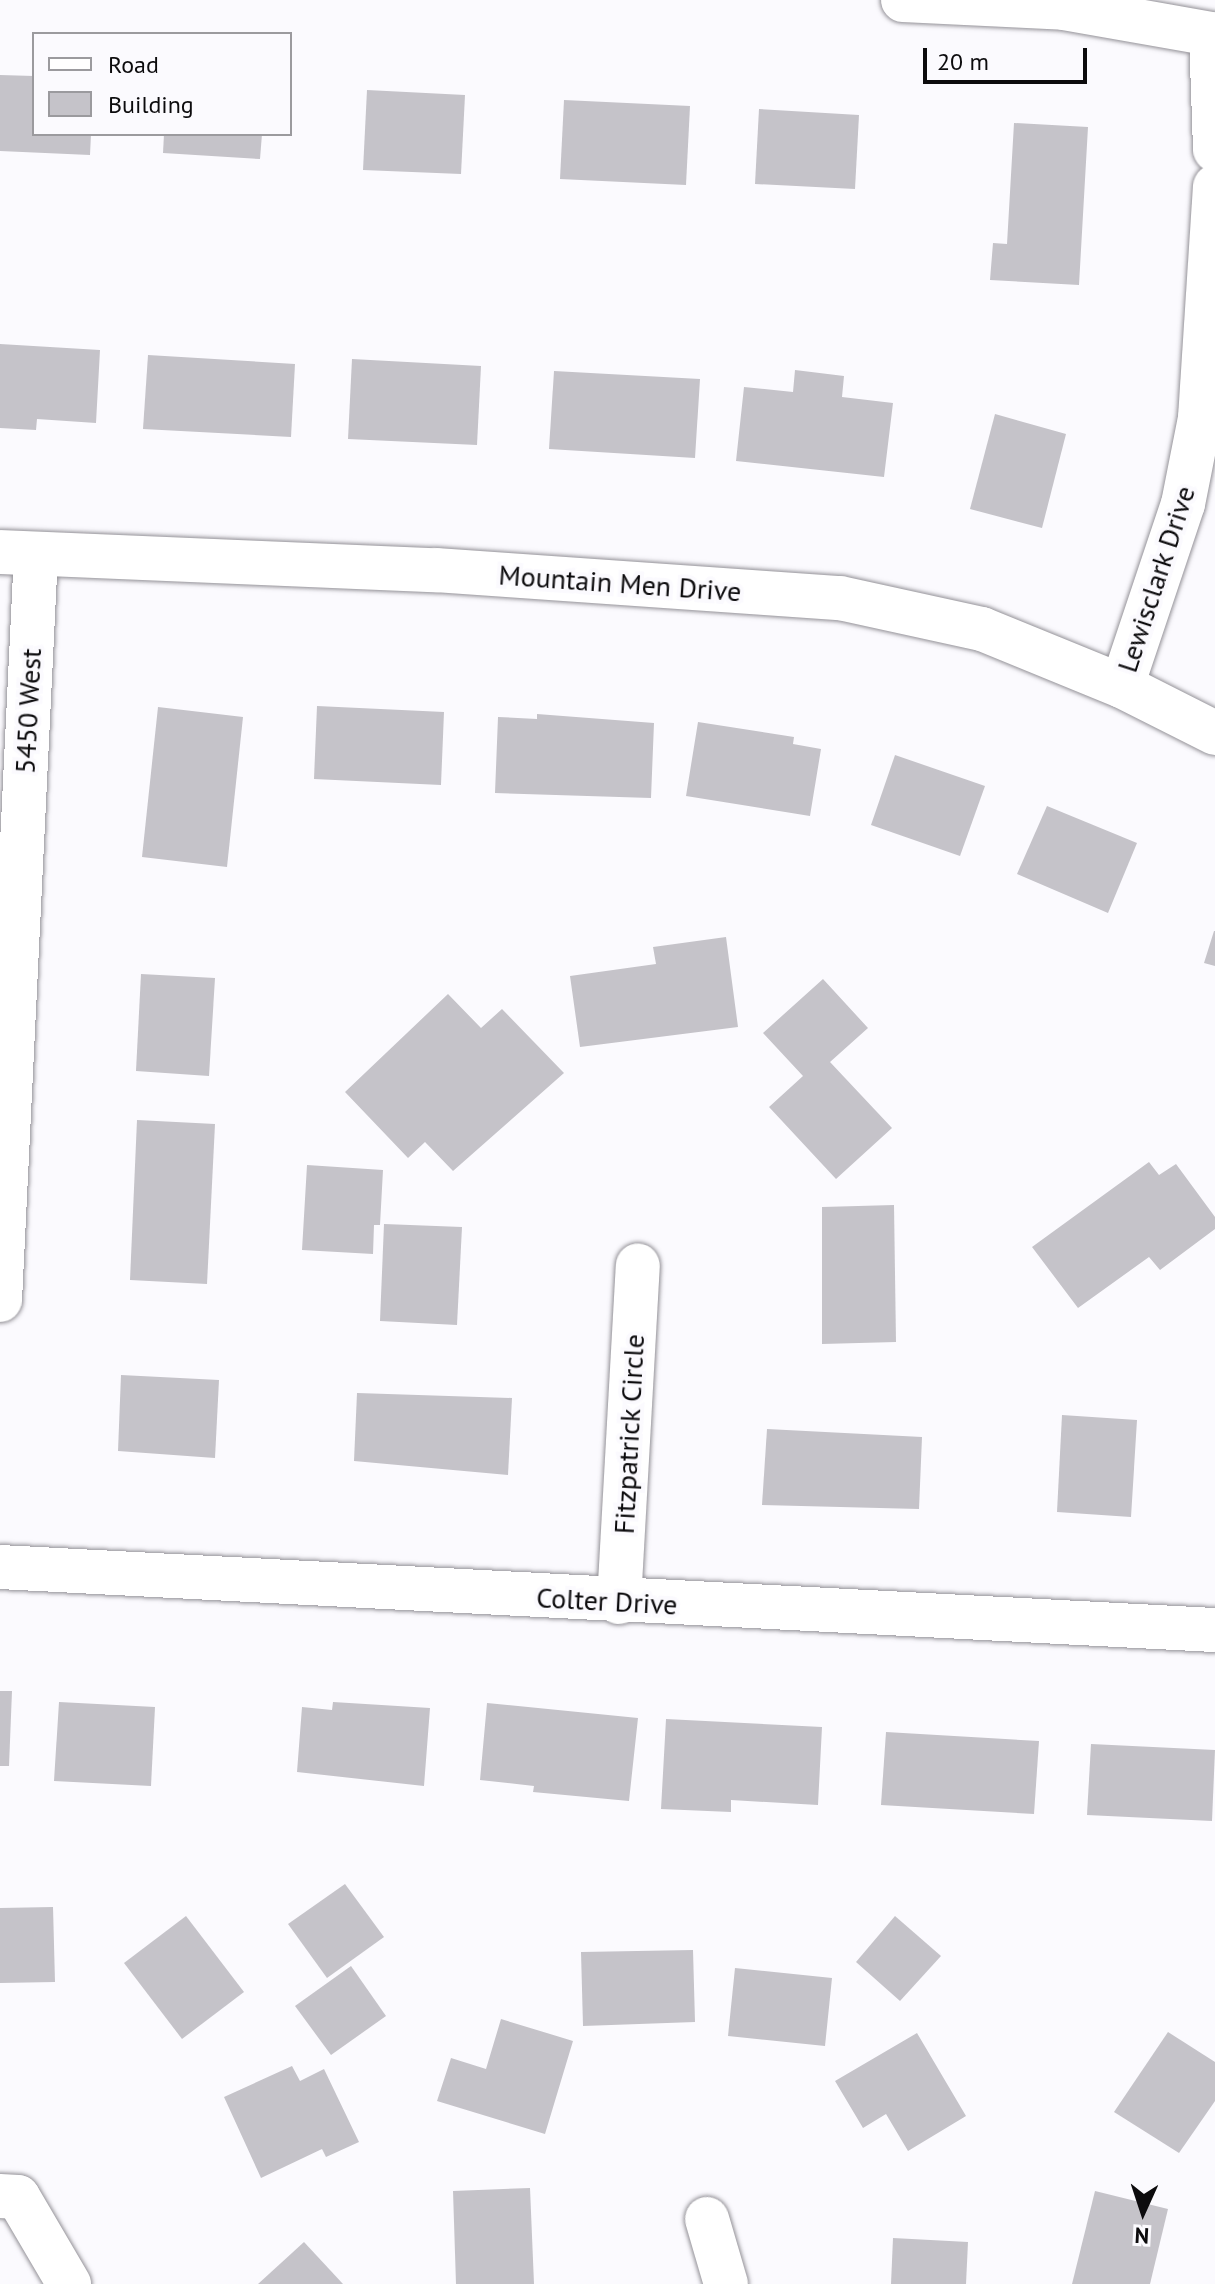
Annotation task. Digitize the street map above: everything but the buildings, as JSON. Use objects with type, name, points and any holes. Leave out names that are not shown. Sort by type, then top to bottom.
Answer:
[{"type":"street","points":[[903,0],[1064,8],[1211,34],[1215,150]]},
{"type":"street","name":"Lewisclark Drive","points":[[1122,686],[1183,504],[1200,418],[1215,186]]},
{"type":"street","name":"Mountain Men Drive","points":[[18,553],[436,570],[840,598],[982,629],[1122,686],[1215,733]]},
{"type":"street","name":"5450 West","points":[[0,1300],[18,553]]},
{"type":"street","name":"Fitzpatrick Circle","points":[[619,1602],[638,1266]]},
{"type":"street","name":"Colter Drive","points":[[0,1567],[619,1602],[1215,1630]]},
{"type":"street","points":[[0,2196],[18,2197],[69,2284]]},
{"type":"street","points":[[707,2219],[726,2284]]}]
